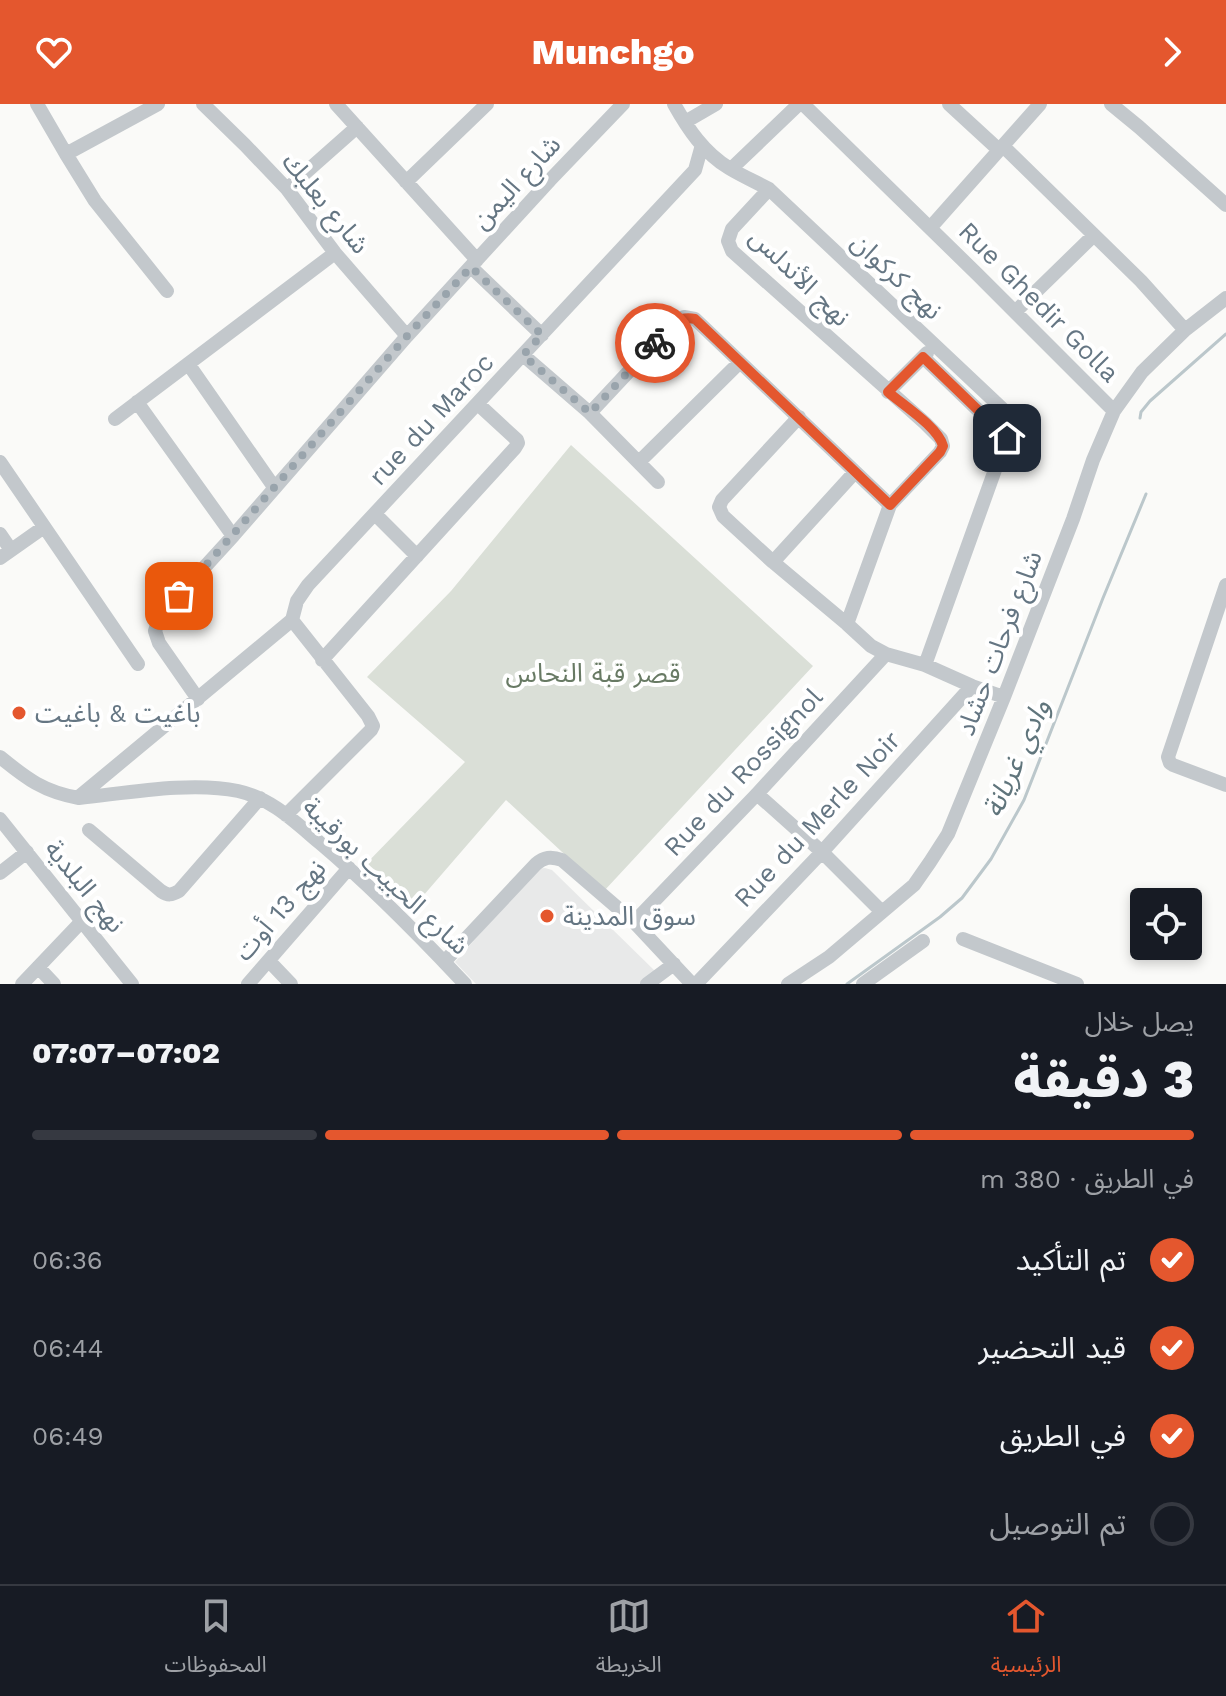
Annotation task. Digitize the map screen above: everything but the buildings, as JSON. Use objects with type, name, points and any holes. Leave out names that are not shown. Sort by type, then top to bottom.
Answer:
[{"type":"street","points":[[37,104],[95,201],[167,291]]},
{"type":"street","points":[[66,154],[158,104]]},
{"type":"street","name":"شارع بعلبك","points":[[203,104],[287,189],[335,253],[407,336]]},
{"type":"street","points":[[336,104],[474,264],[542,335]]},
{"type":"street","points":[[406,182],[487,104]]},
{"type":"street","name":"شارع اليمن","points":[[198,699],[159,643],[155,631],[160,616],[407,336],[623,104]]},
{"type":"street","points":[[674,104],[702,145],[729,168]]},
{"type":"street","points":[[685,122],[716,104]]},
{"type":"street","points":[[695,170],[729,168],[801,104]]},
{"type":"street","name":"Rue Ghedir Golla","points":[[801,104],[1114,411]]},
{"type":"street","points":[[949,104],[1094,235],[1185,330]]},
{"type":"street","points":[[930,228],[1040,104]]},
{"type":"street","points":[[1111,104],[1226,205]]},
{"type":"street","points":[[287,189],[357,127]]},
{"type":"street","name":"rue du Maroc","points":[[292,620],[294,606],[302,593],[695,170],[702,145]]},
{"type":"street","name":"نهج كركوان","points":[[729,168],[769,189],[1009,415],[1012,422],[1007,438],[923,357]]},
{"type":"street","name":"نهج الأندلس","points":[[769,189],[732,229],[728,241],[732,251],[941,439],[943,446],[940,452],[890,505]]},
{"type":"street","points":[[1015,312],[1094,235]]},
{"type":"street","points":[[115,419],[335,253]]},
{"type":"street","name":"شارع فرحات حشاد","points":[[788,984],[829,957],[914,885],[948,834],[1114,411],[1142,372],[1185,330],[1226,298]]},
{"type":"street","points":[[590,413],[676,321],[684,317],[695,319],[890,505],[847,624]]},
{"type":"street","points":[[888,392],[935,345]]},
{"type":"street","points":[[523,355],[590,413],[658,482]]},
{"type":"street","points":[[639,462],[740,362]]},
{"type":"street","points":[[189,365],[274,487]]},
{"type":"street","points":[[137,402],[233,536]]},
{"type":"street","points":[[322,660],[487,481],[518,443],[501,423],[478,404]]},
{"type":"street","points":[[799,417],[722,500],[719,507],[723,516],[871,646],[1004,697]]},
{"type":"street","points":[[925,665],[1007,438]]},
{"type":"street","points":[[0,462],[138,664]]},
{"type":"street","points":[[773,562],[855,472]]},
{"type":"street","points":[[375,514],[417,556]]},
{"type":"street","points":[[0,534],[6,554],[44,527]]},
{"type":"street","points":[[1226,585],[1168,757],[1173,765],[1226,785]]},
{"type":"street","points":[[79,798],[292,620],[373,726],[286,815]]},
{"type":"street","name":"Rue du Rossignol","points":[[634,922],[886,654]]},
{"type":"street","name":"Rue du Merle Noir","points":[[694,984],[822,852],[972,686]]},
{"type":"street","name":"شارع الحبيب بورقيبة","points":[[0,757],[35,784],[54,793],[79,798],[196,787],[235,790],[260,798],[286,815],[349,868],[465,984]]},
{"type":"street","points":[[757,794],[822,852],[882,912]]},
{"type":"street","points":[[89,830],[166,895],[172,895],[179,891],[260,798]]},
{"type":"street","name":"نهج البلدية","points":[[0,819],[132,984]]},
{"type":"street","points":[[0,873],[27,852]]},
{"type":"street","points":[[444,962],[536,864],[551,857],[562,860],[634,922],[694,984]]},
{"type":"street","name":"نهج 13 أوت","points":[[248,984],[349,868]]},
{"type":"street","points":[[22,984],[82,921]]},
{"type":"street","points":[[963,939],[1077,984]]},
{"type":"street","points":[[863,984],[923,941]]},
{"type":"street","points":[[269,961],[291,984]]},
{"type":"street","points":[[647,984],[674,964]]},
{"type":"street","points":[[38,967],[54,984]]},
{"type":"shaded area","name":"سوق المدينة","points":[[537,869],[552,870],[656,972],[642,984],[476,984],[455,962]]},
{"type":"green space","name":"قصر قبة النحاس","points":[[571,445],[813,666],[604,891],[506,800],[410,911],[362,868],[465,762],[367,677],[451,591]]},
{"type":"waterway","points":[[1140,418],[1150,401],[1226,334]]},
{"type":"waterway","name":"وادي غريانة","points":[[847,984],[962,898],[991,859],[1024,800],[1146,494]]},
{"type":"way so far","points":[[179,596],[471,267],[542,335],[523,355],[590,413],[655,343]]},
{"type":"place","name":"باغيت & باغيت","points":[[19,713]]},
{"type":"place","name":"سوق المدينة","points":[[547,916]]},
{"type":"route","points":[[655,343],[676,321],[684,317],[695,319],[890,505],[943,446],[941,439],[925,423],[888,392],[923,357],[1007,438]]}]
